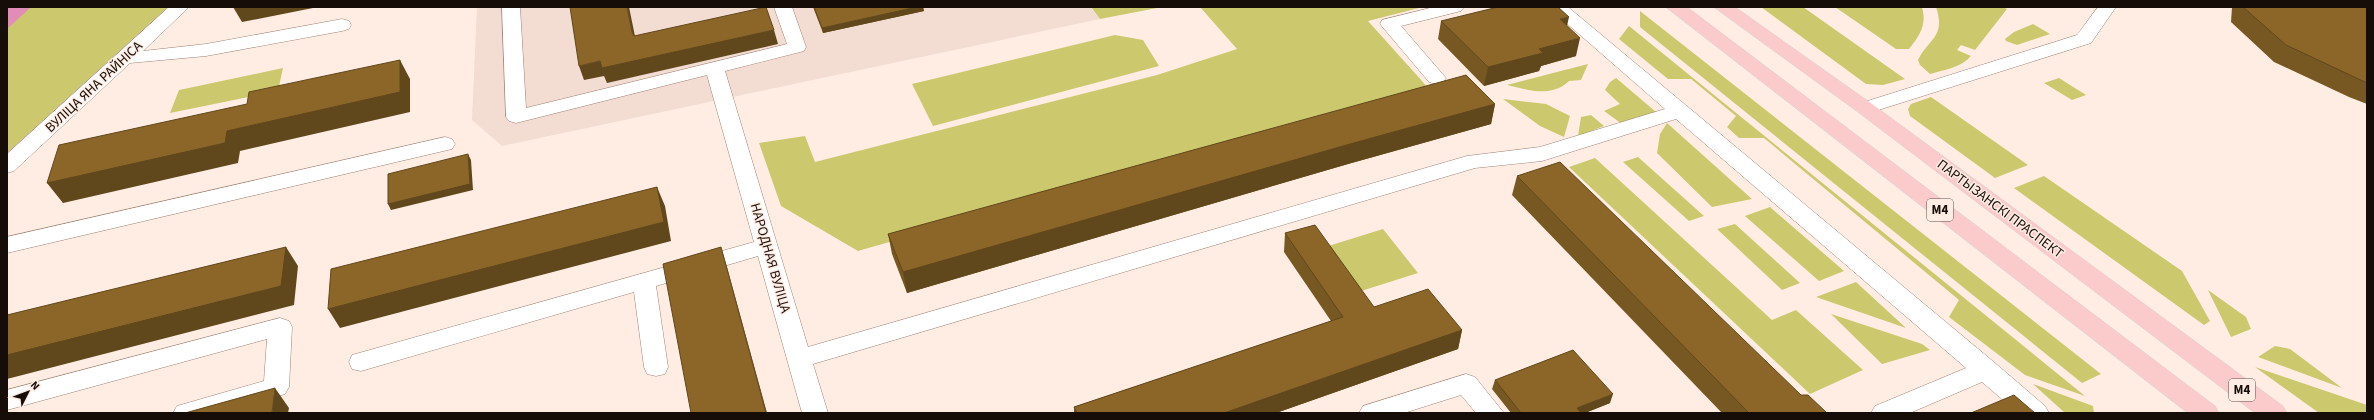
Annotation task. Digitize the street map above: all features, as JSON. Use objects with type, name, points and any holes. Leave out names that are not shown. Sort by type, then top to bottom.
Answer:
[{"type":"main road","name":"М4","points":[[1675,7],[2206,413]]},
{"type":"main road","name":"ПАРТЫЗАНСКІ ПРАСПЕКТ","points":[[1723,7],[1865,108],[2274,413]]},
{"type":"street","name":"ВУЛІЦА ЯНА РАЙНІСА","points":[[7,166],[180,7]]},
{"type":"street","points":[[511,7],[516,117],[797,47],[778,10]]},
{"type":"street","points":[[1436,78],[1389,24],[1455,7]]},
{"type":"street","points":[[1557,7],[2036,413]]},
{"type":"street","points":[[1865,108],[2084,39],[2107,7]]},
{"type":"street","points":[[124,58],[152,57],[241,44],[342,25]]},
{"type":"street","name":"НАРОДНАЯ ВУЛІЦА","points":[[715,68],[815,413]]},
{"type":"street","points":[[800,359],[1474,162],[1542,154],[1681,111]]},
{"type":"street","points":[[7,245],[444,144]]},
{"type":"street","points":[[1542,154],[1559,171]]},
{"type":"street","points":[[361,362],[767,246]]},
{"type":"street","points":[[644,281],[656,367]]},
{"type":"street","points":[[7,400],[280,327],[276,387],[186,413]]},
{"type":"street","points":[[1884,413],[1986,370]]},
{"type":"street","points":[[1372,413],[1466,384],[1491,413]]},
{"type":"shaded area","points":[[7,7],[168,7],[7,153]]},
{"type":"shaded area","points":[[7,7],[31,7],[7,29]]},
{"type":"shaded area","points":[[477,7],[1090,7],[1100,19],[502,146],[472,120]]},
{"type":"shaded area","points":[[1091,7],[1162,7],[1100,19]]},
{"type":"shaded area","points":[[1200,7],[1423,7],[1368,21],[1431,91],[1226,145],[858,251],[781,206],[759,143],[805,136],[815,162],[1157,75],[1237,49]]},
{"type":"shaded area","points":[[1761,7],[1803,7],[1905,79],[1883,85],[1866,84]]},
{"type":"shaded area","points":[[1835,7],[1922,7],[1924,19],[1922,30],[1909,49],[1896,49]]},
{"type":"shaded area","points":[[1936,7],[2003,7],[2007,9],[1975,50],[1961,45],[1957,50],[1971,56],[1967,60],[1952,68],[1930,74],[1920,65],[1918,60],[1938,31],[1939,17]]},
{"type":"shaded area","points":[[1640,11],[2101,374],[2082,383],[1640,27]]},
{"type":"shaded area","points":[[2033,24],[2050,34],[2017,45],[2006,41],[2005,39],[2014,32]]},
{"type":"shaded area","points":[[1629,26],[2085,396],[2025,375],[1949,317],[1959,300],[1764,138],[1739,138],[1727,127],[1736,116],[1691,79],[1668,79],[1619,39]]},
{"type":"shaded area","points":[[1115,35],[1143,40],[1159,66],[933,126],[912,84]]},
{"type":"shaded area","points":[[1588,64],[1581,80],[1569,81],[1555,90],[1540,91],[1507,85]]},
{"type":"shaded area","points":[[283,68],[278,91],[170,113],[179,90]]},
{"type":"shaded area","points":[[1616,78],[1656,112],[1622,124],[1604,111],[1620,104],[1605,90],[1610,82]]},
{"type":"shaded area","points":[[2059,78],[2086,95],[2072,100],[2044,83]]},
{"type":"shaded area","points":[[1931,97],[2028,165],[1995,178],[1910,116],[1908,109],[1911,104]]},
{"type":"shaded area","points":[[1503,99],[1546,104],[1570,116],[1564,137],[1540,126]]},
{"type":"shaded area","points":[[1591,115],[1604,126],[1578,136],[1581,117]]},
{"type":"shaded area","points":[[1667,123],[1752,199],[1712,207],[1657,153],[1660,134]]},
{"type":"shaded area","points":[[1638,157],[1704,216],[1689,221],[1623,162]]},
{"type":"shaded area","points":[[1595,158],[1772,320],[1796,310],[1863,370],[1810,394],[1569,167]]},
{"type":"shaded area","points":[[2044,176],[2182,271],[2210,321],[2204,325],[2014,188]]},
{"type":"shaded area","points":[[1770,207],[1844,271],[1819,281],[1745,216]]},
{"type":"shaded area","points":[[1735,224],[1800,283],[1782,290],[1717,229]]},
{"type":"shaded area","points":[[1383,229],[1418,273],[1358,292],[1325,247]]},
{"type":"shaded area","points":[[1856,282],[1906,328],[1816,297]]},
{"type":"shaded area","points":[[2208,290],[2246,317],[2251,329],[2231,337]]},
{"type":"shaded area","points":[[1831,314],[1922,344],[1930,350],[1882,364]]},
{"type":"shaded area","points":[[2275,346],[2290,349],[2342,388],[2258,357]]},
{"type":"shaded area","points":[[2255,367],[2367,405],[2367,413],[2319,413]]},
{"type":"shaded area","points":[[2033,384],[2093,406],[2094,413],[2065,413]]},
{"type":"building","points":[[570,7],[627,7],[634,36],[766,7],[774,30],[602,68],[600,61],[579,66]]},
{"type":"building","points":[[814,7],[917,7],[822,28]]},
{"type":"building","points":[[1498,7],[1558,7],[1569,17],[1560,19],[1580,38],[1539,49],[1543,53],[1488,67],[1441,21]]},
{"type":"building","points":[[2243,7],[2367,7],[2367,83],[2286,45]]},
{"type":"building","points":[[400,60],[400,92],[227,131],[225,143],[47,183],[59,145],[247,104],[249,92]]},
{"type":"building","points":[[1466,75],[1495,104],[903,272],[888,234]]},
{"type":"building","points":[[468,154],[470,184],[388,204],[388,174]]},
{"type":"building","points":[[1560,162],[1801,395],[1808,395],[1827,413],[1749,413],[1517,176]]},
{"type":"building","points":[[657,187],[664,222],[328,309],[331,269]]},
{"type":"building","points":[[1315,225],[1374,307],[1428,289],[1462,330],[1224,413],[1077,413],[1074,407],[1343,317],[1285,233]]},
{"type":"building","points":[[286,247],[281,286],[7,355],[7,315]]},
{"type":"building","points":[[721,247],[766,413],[691,413],[663,264]]},
{"type":"building","points":[[1573,350],[1613,394],[1577,408],[1581,413],[1521,413],[1495,380]]},
{"type":"building","points":[[275,388],[272,413],[185,413]]},
{"type":"building","points":[[2014,395],[2035,413],[1971,413]]}]
